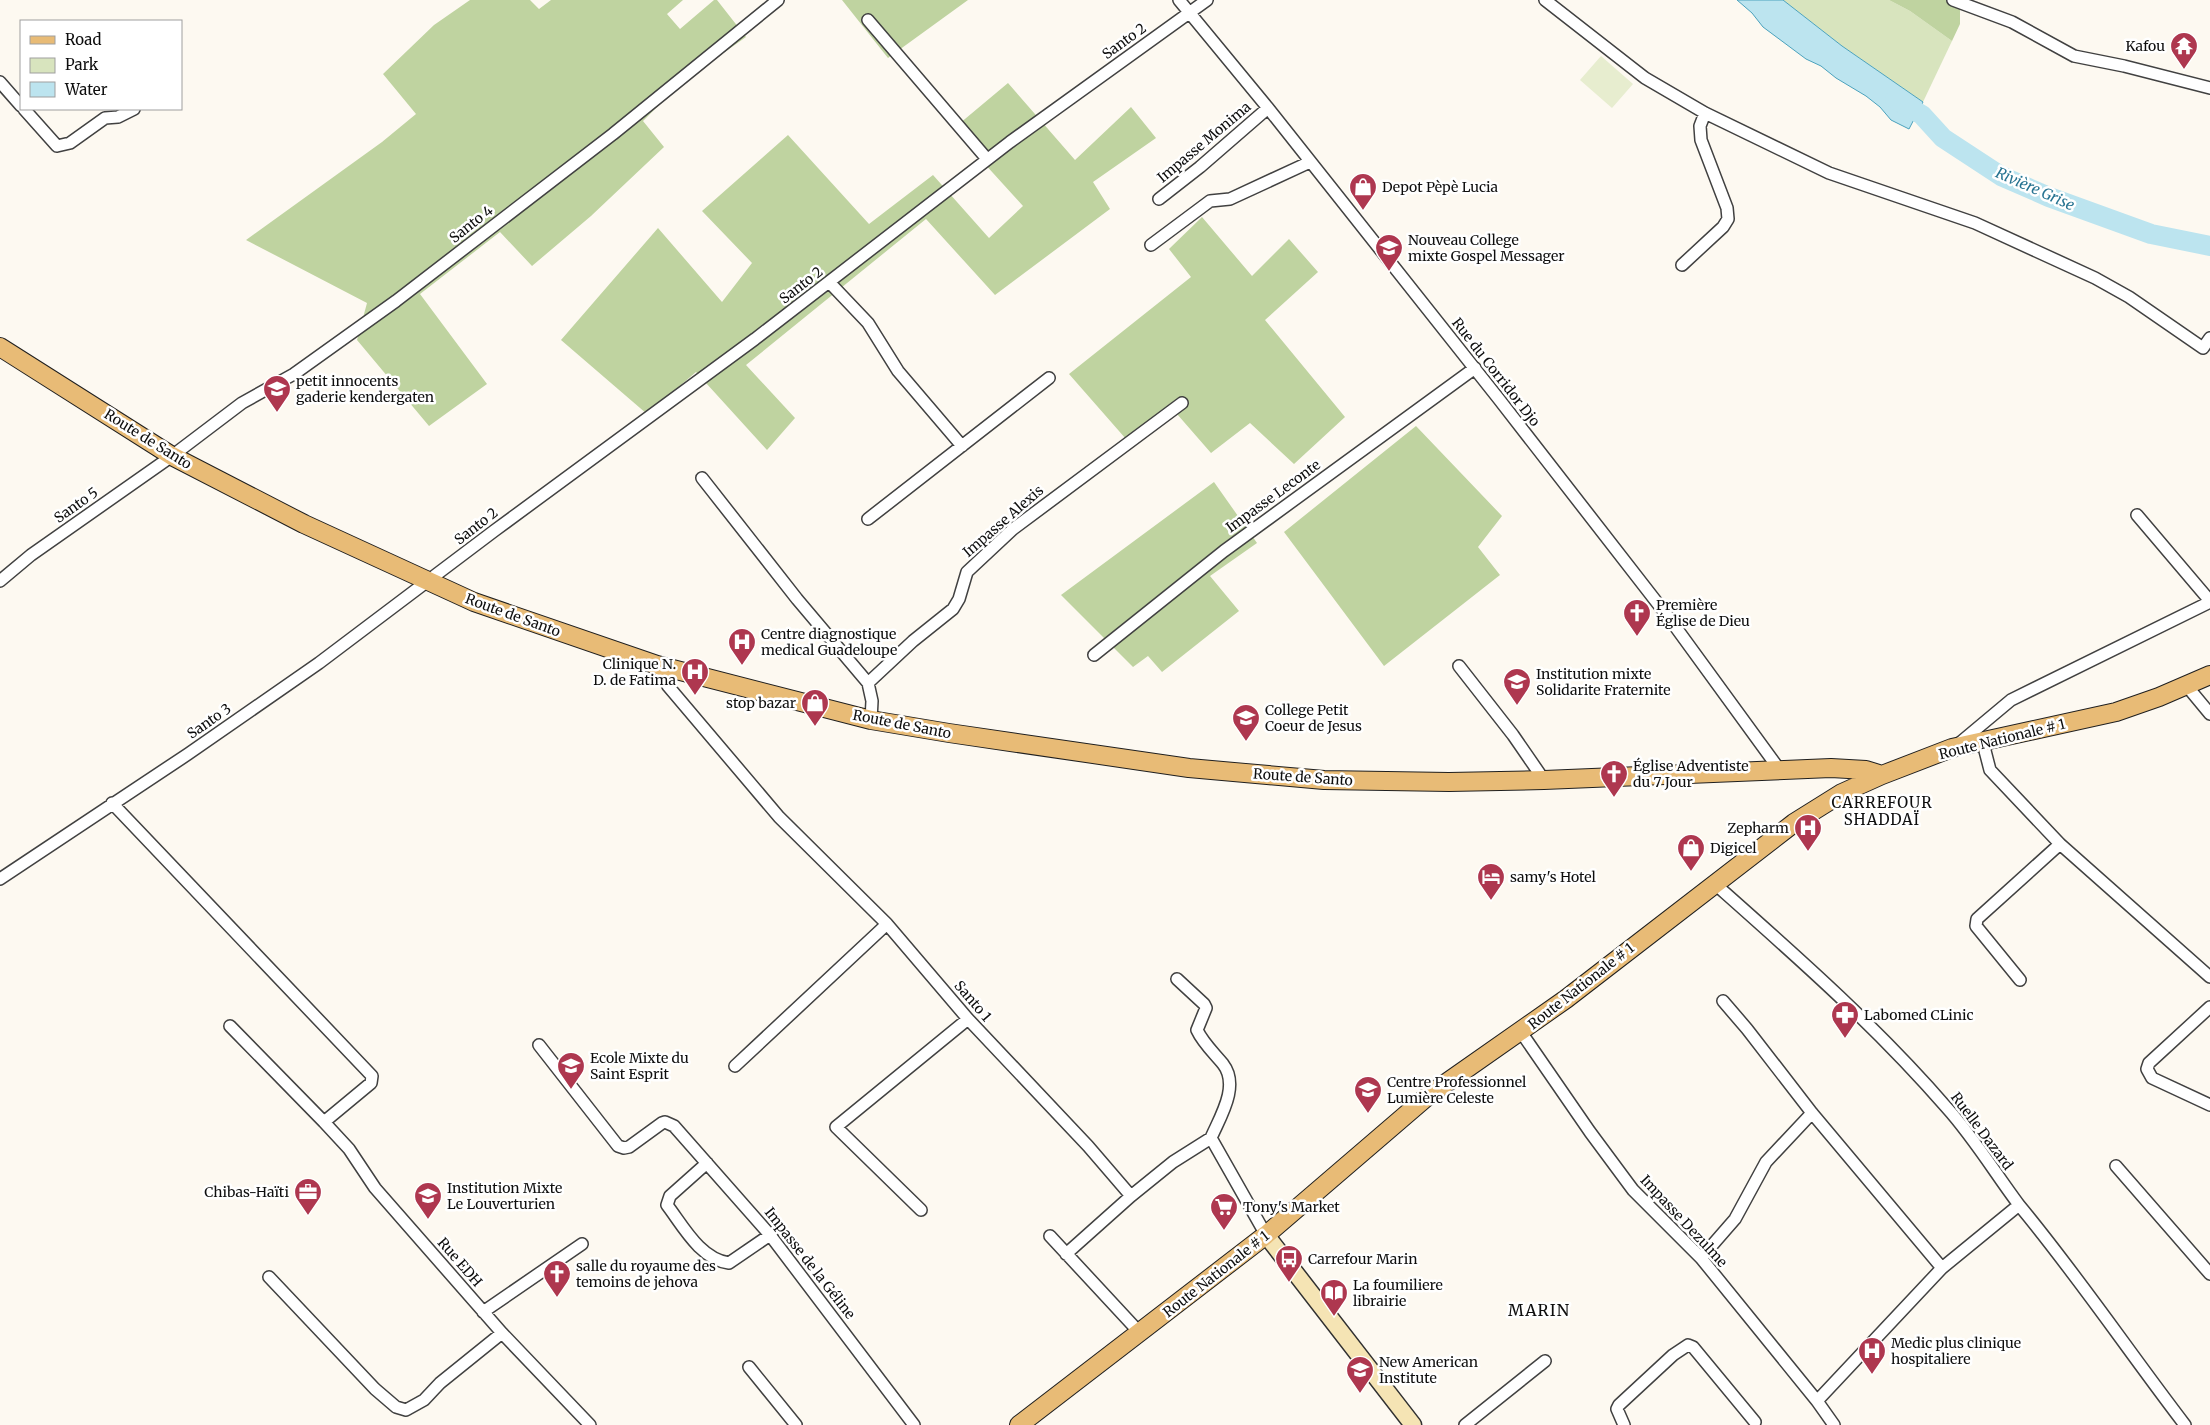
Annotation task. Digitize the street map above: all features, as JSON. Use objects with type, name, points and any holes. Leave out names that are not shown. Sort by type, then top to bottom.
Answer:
[{"type":"main road","name":"Route de Santo","points":[[0,347],[172,456],[304,524],[474,602],[657,665],[871,720],[1189,768],[1324,780],[1449,782],[1544,780],[1779,769],[1850,768],[1882,775]]},
{"type":"main road","name":"Route Nationale # 1","points":[[1019,1425],[1266,1235],[1429,1096],[1521,1032],[1794,823],[1842,793],[1882,775],[1952,748],[1983,743],[2116,712],[2210,674]]},
{"type":"main road","points":[[1266,1235],[1413,1425]]},
{"type":"street","name":"Santo 4","points":[[172,456],[242,403],[294,374],[396,301],[613,134],[778,0]]},
{"type":"street","name":"Rue du Corridor Djo","points":[[1179,0],[1268,108],[1475,368],[1669,618],[1779,769]]},
{"type":"street","name":"Santo 2","points":[[430,581],[494,531],[755,339],[987,159],[1206,0]]},
{"type":"street","points":[[1546,0],[1645,78],[1704,113],[1829,173],[1975,223],[2095,278],[2129,297],[2203,348],[2210,338]]},
{"type":"street","points":[[1953,0],[2012,22],[2074,56],[2124,66],[2210,88]]},
{"type":"street","points":[[868,20],[987,159]]},
{"type":"street","points":[[0,82],[20,105]]},
{"type":"street","name":"Impasse Monima","points":[[1159,198],[1200,167],[1268,108]]},
{"type":"street","points":[[25,110],[57,146],[70,143],[105,118],[118,118],[132,110]]},
{"type":"street","points":[[1682,265],[1723,227],[1728,219],[1727,208],[1701,140],[1700,126],[1704,113]]},
{"type":"street","points":[[1151,245],[1210,201],[1230,199],[1310,162]]},
{"type":"street","points":[[829,282],[868,323],[898,371],[962,446]]},
{"type":"street","name":"Impasse Leconte","points":[[1094,655],[1224,551],[1475,368]]},
{"type":"street","points":[[868,519],[1049,378]]},
{"type":"street","name":"Impasse Alexis","points":[[868,683],[913,641],[953,609],[959,599],[967,572],[1014,529],[1182,403]]},
{"type":"street","name":"Santo 5","points":[[0,581],[31,555],[172,456]]},
{"type":"street","points":[[702,478],[792,592],[868,683],[872,701],[871,720]]},
{"type":"street","points":[[1952,748],[2011,700],[2210,601],[2137,515]]},
{"type":"street","name":"Santo 3","points":[[0,879],[188,754],[319,663],[430,581]]},
{"type":"street","name":"Santo 1","points":[[657,665],[668,686],[779,817],[887,924],[968,1019],[1088,1146],[1131,1196]]},
{"type":"street","points":[[1459,666],[1513,735],[1544,780]]},
{"type":"street","points":[[2186,685],[2210,714]]},
{"type":"street","points":[[1983,743],[1990,770],[2060,844],[2210,977]]},
{"type":"street","points":[[112,803],[372,1076],[371,1082],[324,1122]]},
{"type":"street","points":[[2020,980],[1976,926],[1977,919],[2060,844]]},
{"type":"street","name":"Ruelle Dazard","points":[[1715,884],[1832,988],[1893,1049],[1948,1109],[2019,1205],[2060,1255],[2141,1369],[2185,1425]]},
{"type":"street","points":[[735,1066],[887,924]]},
{"type":"street","points":[[1066,1254],[1131,1196],[1173,1162],[1211,1138],[1229,1094],[1229,1072],[1197,1030],[1206,1008],[1177,979]]},
{"type":"street","points":[[1723,1001],[1812,1113],[1942,1268]]},
{"type":"street","points":[[2210,1007],[2149,1063],[2147,1069],[2152,1078],[2210,1105]]},
{"type":"street","points":[[921,1210],[836,1127],[968,1019]]},
{"type":"street","name":"Rue EDH","points":[[230,1026],[349,1149],[375,1188],[483,1312],[590,1425]]},
{"type":"street","name":"Impasse Dezulme","points":[[1521,1032],[1590,1132],[1633,1190],[1701,1258],[1817,1400],[1834,1425]]},
{"type":"street","name":"Impasse de la Géline","points":[[539,1045],[618,1146],[629,1147],[662,1123],[666,1122],[674,1126],[770,1235],[914,1425]]},
{"type":"street","points":[[1701,1258],[1735,1219],[1766,1162],[1812,1113]]},
{"type":"street","points":[[1211,1138],[1266,1235]]},
{"type":"street","points":[[707,1163],[670,1196],[667,1206],[700,1248],[722,1262],[729,1263],[770,1235]]},
{"type":"street","points":[[2116,1166],[2210,1274]]},
{"type":"street","points":[[1817,1400],[1942,1268],[2019,1205]]},
{"type":"street","points":[[1050,1236],[1140,1332]]},
{"type":"street","points":[[483,1312],[582,1244]]},
{"type":"street","points":[[269,1277],[375,1389],[396,1407],[406,1410],[424,1400],[440,1383],[502,1333]]},
{"type":"street","points":[[1624,1425],[1617,1409],[1619,1405],[1673,1355],[1688,1345],[1694,1346],[1755,1422]]},
{"type":"street","points":[[1465,1425],[1544,1361]]},
{"type":"street","points":[[749,1367],[796,1425]]},
{"type":"green space","points":[[470,0],[530,0],[539,9],[551,0],[683,0],[667,14],[680,29],[714,0],[717,0],[746,37],[681,83],[643,121],[664,147],[591,216],[532,266],[500,232],[420,294],[487,384],[429,426],[357,340],[367,303],[246,240],[382,142],[416,114],[383,74],[434,25]]},
{"type":"green space","points":[[842,0],[968,0],[888,58]]},
{"type":"green space","points":[[1783,0],[1889,0],[1910,11],[1952,41],[1923,102],[1842,46]]},
{"type":"green space","points":[[1889,0],[1960,0],[1960,24],[1952,41],[1910,11]]},
{"type":"green space","points":[[1601,56],[1633,84],[1612,108],[1580,80]]},
{"type":"green space","points":[[1008,83],[1075,160],[1131,107],[1156,138],[1093,182],[1110,209],[995,295],[926,219],[746,365],[795,418],[767,450],[696,372],[647,414],[561,340],[658,228],[722,302],[752,263],[702,211],[788,135],[869,224],[933,175],[989,238],[1023,206],[953,129]]},
{"type":"green space","points":[[1202,217],[1252,276],[1289,239],[1318,272],[1265,320],[1345,417],[1294,464],[1250,423],[1211,453],[1177,414],[1133,447],[1069,374],[1191,277],[1169,249]]},
{"type":"green space","points":[[1416,426],[1502,516],[1478,547],[1500,575],[1384,666],[1284,532]]},
{"type":"green space","points":[[1214,482],[1257,543],[1210,576],[1239,611],[1162,672],[1148,656],[1133,667],[1061,595]]},
{"type":"water","points":[[1737,0],[1783,0],[1842,46],[1923,102],[1909,129],[1891,120],[1880,107],[1866,96],[1836,78],[1821,66],[1806,59],[1763,27],[1752,13]]},
{"type":"waterway","name":"Rivière Grise","points":[[1895,99],[1922,115],[1943,138],[2001,176],[2049,197],[2151,234],[2210,246]]},
{"type":"place","name":"Kafou","points":[[2184,70]]},
{"type":"place","name":"Depot Pèpè Lucia","points":[[1363,211]]},
{"type":"place","name":"Nouveau College mixte Gospel Messager","points":[[1389,272]]},
{"type":"place","name":"petit innocents gaderie kendergaten","points":[[277,413]]},
{"type":"place","name":"Première Église de Dieu","points":[[1637,637]]},
{"type":"place","name":"Centre diagnostique medical Guadeloupe","points":[[742,666]]},
{"type":"place","name":"Clinique N. D. de Fatima","points":[[695,696]]},
{"type":"place","name":"Institution mixte Solidarite Fraternite","points":[[1517,706]]},
{"type":"place","name":"stop bazar","points":[[815,727]]},
{"type":"place","name":"College Petit Coeur de Jesus","points":[[1246,742]]},
{"type":"place","name":"Église Adventiste du 7 Jour","points":[[1614,798]]},
{"type":"place","name":"Zepharm","points":[[1808,852]]},
{"type":"place","name":"Digicel","points":[[1691,872]]},
{"type":"place","name":"samy's Hotel","points":[[1491,901]]},
{"type":"place","name":"Labomed CLinic","points":[[1845,1039]]},
{"type":"place","name":"Ecole Mixte du Saint Esprit","points":[[571,1090]]},
{"type":"place","name":"Centre Professionnel Lumière Celeste","points":[[1368,1114]]},
{"type":"place","name":"Chibas-Haïti","points":[[308,1216]]},
{"type":"place","name":"Institution Mixte Le Louverturien","points":[[428,1220]]},
{"type":"place","name":"Tony's Market","points":[[1224,1231]]},
{"type":"place","name":"Carrefour Marin","points":[[1289,1283]]},
{"type":"place","name":"salle du royaume des temoins de jehova","points":[[557,1298]]},
{"type":"place","name":"La foumiliere librairie","points":[[1334,1317]]},
{"type":"place","name":"Medic plus clinique hospitaliere","points":[[1872,1375]]},
{"type":"place","name":"New American Institute","points":[[1360,1394]]},
{"type":"district","name":"CARREFOUR SHADDAÏ","points":[[1882,812]]},
{"type":"district","name":"MARIN","points":[[1539,1310]]}]
